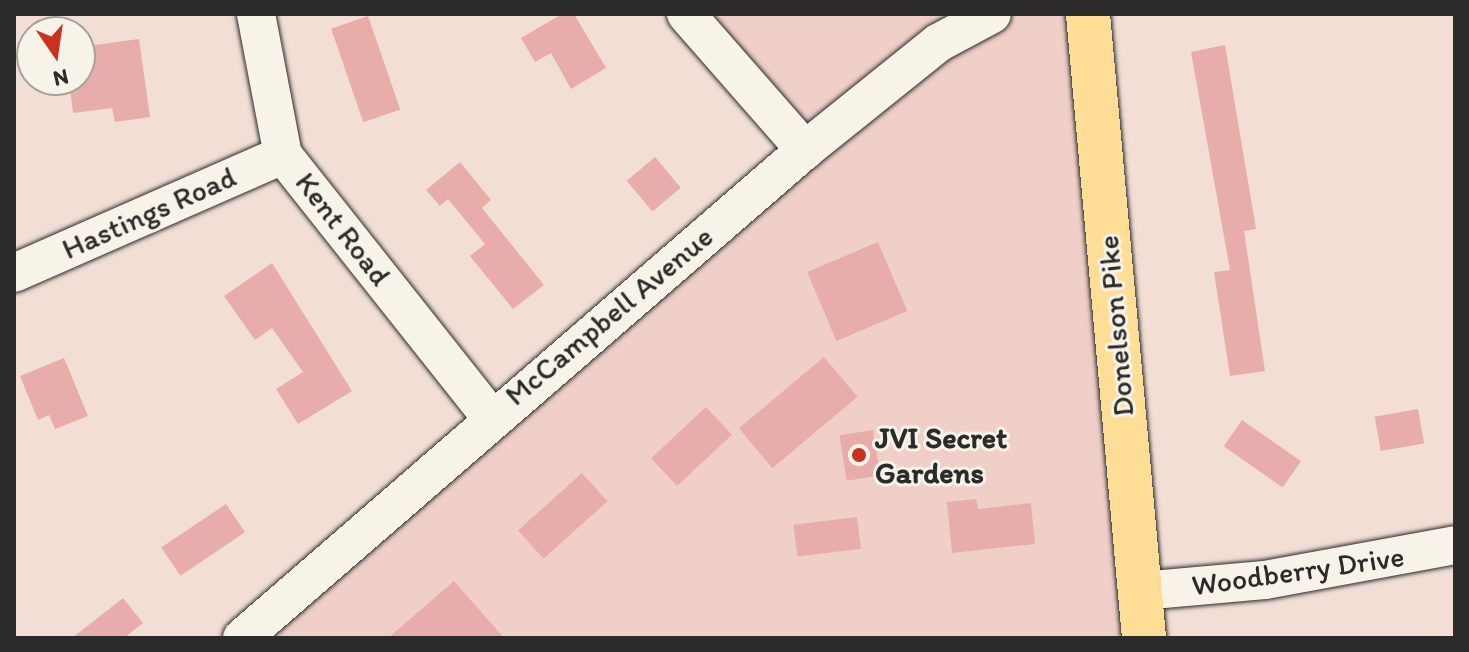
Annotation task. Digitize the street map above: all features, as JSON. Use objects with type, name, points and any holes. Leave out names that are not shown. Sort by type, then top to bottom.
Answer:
[{"type":"main road","name":"Donelson Pike","points":[[1088,14],[1144,638]]},
{"type":"street","name":"Kent Road","points":[[256,14],[283,155],[490,416]]},
{"type":"street","points":[[686,14],[805,150]]},
{"type":"street","name":"McCampbell Avenue","points":[[242,638],[490,416],[805,150],[938,43],[992,14]]},
{"type":"street","name":"Hastings Road","points":[[14,273],[283,155]]},
{"type":"street","name":"Woodberry Drive","points":[[1141,591],[1265,580],[1455,545]]},
{"type":"shaded area","points":[[686,14],[1088,14],[1144,638],[242,638],[805,150]]},
{"type":"building","points":[[562,14],[574,14],[606,68],[571,89],[551,53],[535,62],[521,38]]},
{"type":"building","points":[[368,16],[400,110],[363,122],[331,29]]},
{"type":"building","points":[[139,39],[150,117],[115,122],[112,108],[73,113],[71,96],[96,96],[96,45]]},
{"type":"building","points":[[1225,45],[1256,229],[1244,231],[1265,371],[1230,376],[1214,272],[1230,270],[1191,52]]},
{"type":"building","points":[[655,157],[681,188],[652,211],[627,181]]},
{"type":"building","points":[[460,162],[491,200],[482,208],[544,285],[513,309],[470,256],[485,244],[448,199],[440,206],[426,190]]},
{"type":"building","points":[[878,242],[907,311],[836,341],[807,272]]},
{"type":"building","points":[[272,263],[352,391],[298,424],[276,389],[303,372],[272,328],[255,340],[224,296]]},
{"type":"building","points":[[824,357],[857,397],[772,468],[739,428]]},
{"type":"building","points":[[64,358],[88,416],[55,429],[49,415],[38,420],[20,376]]},
{"type":"building","points":[[706,407],[732,435],[677,486],[651,458]]},
{"type":"building","points":[[1418,409],[1424,443],[1381,451],[1375,417]]},
{"type":"building","points":[[1242,420],[1301,461],[1283,488],[1224,446]]},
{"type":"building","name":"JVI Secret Gardens","points":[[873,430],[880,475],[847,481],[839,435]]},
{"type":"building","points":[[582,473],[607,501],[544,559],[518,531]]},
{"type":"building","points":[[976,499],[978,509],[1031,503],[1035,544],[952,553],[947,502]]},
{"type":"building","points":[[226,504],[245,532],[180,576],[161,548]]},
{"type":"building","points":[[857,517],[861,549],[797,557],[793,525]]},
{"type":"building","points":[[454,581],[504,638],[388,638]]},
{"type":"building","points":[[123,598],[143,623],[124,638],[72,638]]},
{"type":"place","name":"JVI Secret Gardens","points":[[859,455]]}]
